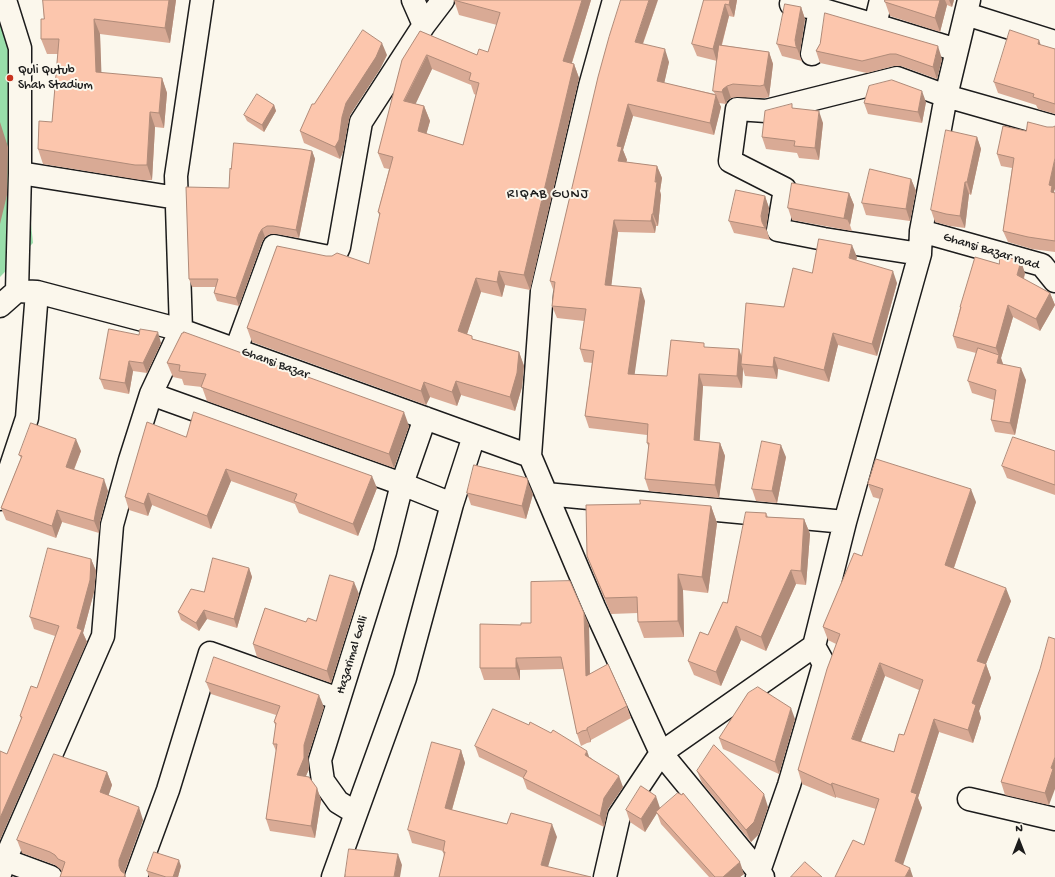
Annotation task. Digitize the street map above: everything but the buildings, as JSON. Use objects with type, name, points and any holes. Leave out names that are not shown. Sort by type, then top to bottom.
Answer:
[{"type":"street","points":[[0,500],[27,418],[27,292],[20,173],[20,48],[5,0]]},
{"type":"street","points":[[50,877],[2,867],[103,636],[112,525],[130,460],[151,394],[181,330],[176,176],[202,0]]},
{"type":"street","points":[[413,0],[424,25]]},
{"type":"street","points":[[236,350],[274,246],[334,258],[338,247],[361,122],[442,0]]},
{"type":"street","points":[[614,0],[590,86],[542,291],[530,456],[594,607],[661,753],[760,875]]},
{"type":"street","points":[[792,0],[791,4],[820,10],[875,25],[957,50]]},
{"type":"street","points":[[875,25],[881,0]]},
{"type":"street","points":[[605,877],[619,816],[661,753],[814,646],[845,522],[920,254],[921,232],[946,96],[967,7],[1055,42]]},
{"type":"street","points":[[812,54],[820,10]]},
{"type":"street","points":[[920,254],[824,239],[778,230],[785,189],[730,161],[737,109],[766,112],[897,78],[946,96],[1055,127]]},
{"type":"street","points":[[20,173],[177,198]]},
{"type":"street","name":"Ghansi Bazar road","points":[[921,232],[1042,266],[1055,281]]},
{"type":"street","points":[[0,306],[27,292]]},
{"type":"street","name":"Ghansi Bazar","points":[[27,292],[181,330],[530,456]]},
{"type":"street","points":[[151,394],[402,484],[452,504]]},
{"type":"street","name":"Hazarimal Galli","points":[[356,813],[338,802],[323,781],[320,760],[385,552],[402,484],[425,418]]},
{"type":"street","points":[[333,877],[405,678],[452,504],[474,436]]},
{"type":"street","points":[[546,494],[845,522]]},
{"type":"street","points":[[760,875],[789,785],[824,664],[814,646]]},
{"type":"street","points":[[136,877],[168,790],[210,653],[339,699]]},
{"type":"street","points":[[969,799],[1055,819]]},
{"type":"green space","name":"Quli Qutub Shah Stadium","points":[[0,0],[17,0],[24,156],[33,243],[0,277]]},
{"type":"place","name":"Quli Qutub Shah Stadium","points":[[10,78]]},
{"type":"district","name":"RIQAB GUNJ","points":[[548,195]]}]
